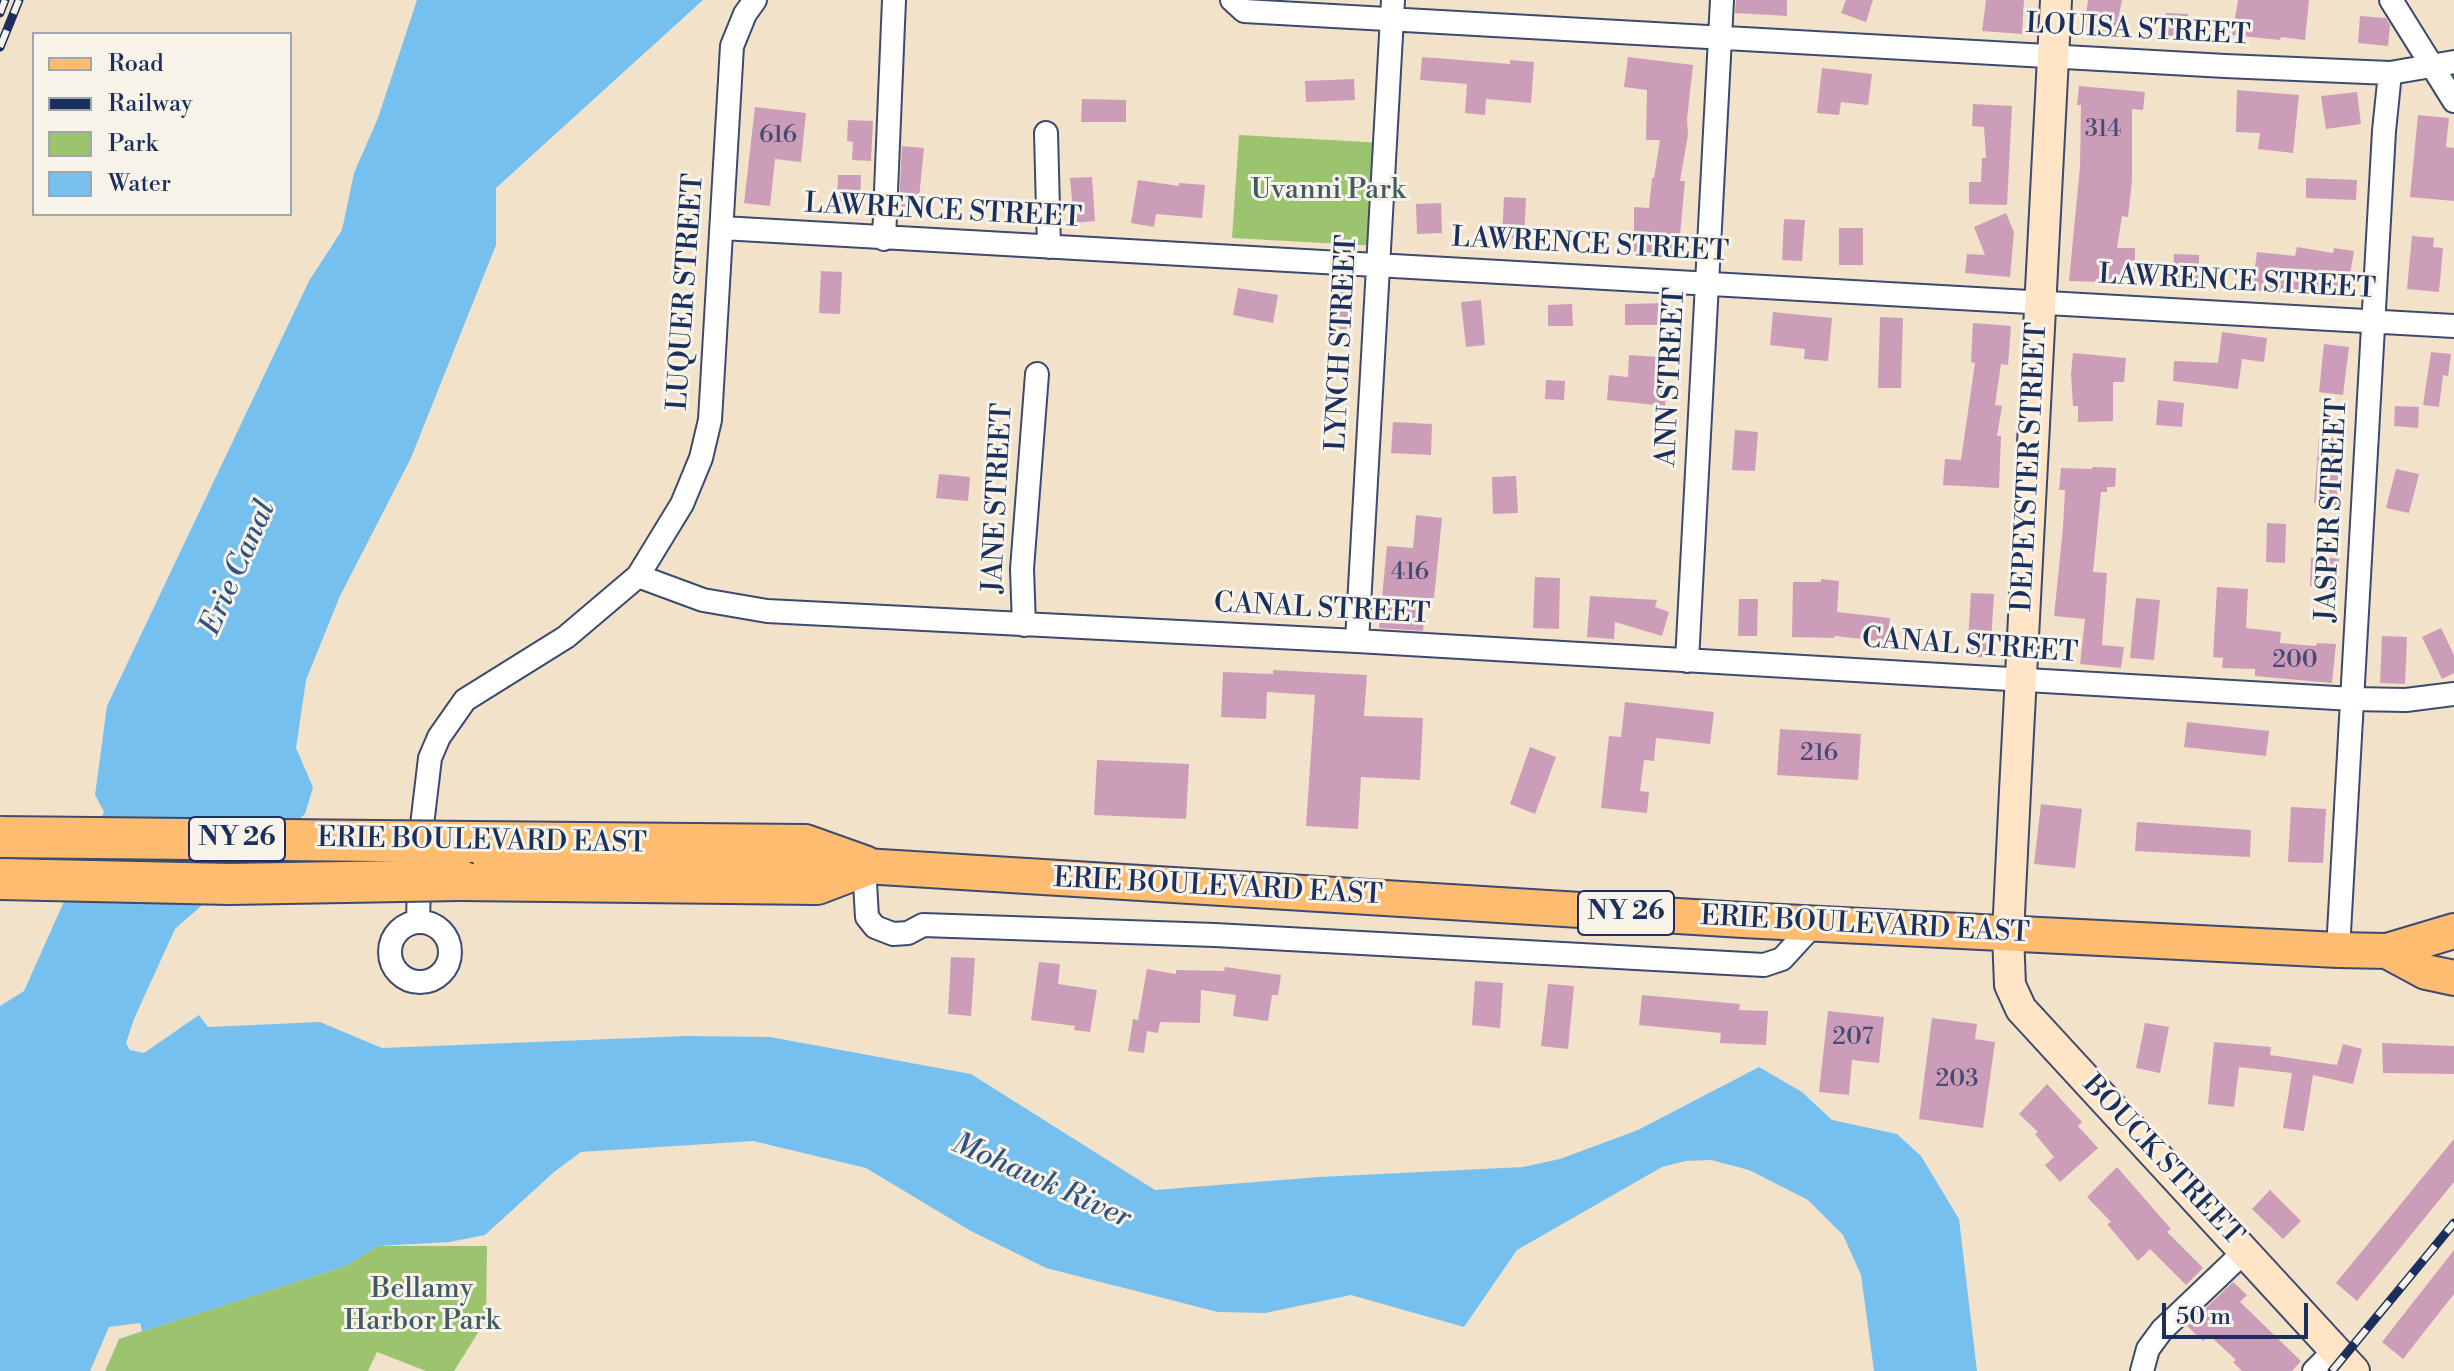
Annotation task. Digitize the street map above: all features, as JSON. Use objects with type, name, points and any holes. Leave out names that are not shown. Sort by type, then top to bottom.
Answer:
[{"type":"highway","name":"ERIE BOULEVARD EAST","points":[[0,837],[805,845],[864,866]]},
{"type":"highway","name":"ERIE BOULEVARD EAST","points":[[0,879],[230,884],[460,880],[817,884],[864,866]]},
{"type":"main road","name":"ERIE BOULEVARD EAST","points":[[864,866],[2008,934],[2338,950],[2387,951],[2454,931]]},
{"type":"main road","name":"ERIE BOULEVARD EAST","points":[[2387,951],[2426,972],[2454,978]]},
{"type":"street","name":"LUQUER STREET","points":[[638,576],[682,504],[710,420],[732,46],[745,14],[755,0]]},
{"type":"street","points":[[884,239],[894,0]]},
{"type":"street","name":"ANN STREET","points":[[1687,661],[1722,0]]},
{"type":"street","name":"DEPEYSTER STREET","points":[[2008,934],[2056,0]]},
{"type":"street","points":[[2391,0],[2444,65],[2454,101]]},
{"type":"street","name":"LOUISA STREET","points":[[1238,6],[1329,14],[1392,10],[1721,36],[2390,73],[2444,65]]},
{"type":"street","name":"LYNCH STREET","points":[[1357,641],[1392,10]]},
{"type":"street","name":"JASPER STREET","points":[[2338,950],[2384,131],[2390,73]]},
{"type":"street","points":[[1046,133],[1049,247]]},
{"type":"street","name":"LAWRENCE STREET","points":[[722,228],[2454,326]]},
{"type":"street","name":"JANE STREET","points":[[1024,625],[1022,569],[1037,374]]},
{"type":"street","points":[[418,922],[420,842],[430,758],[439,737],[465,700],[566,637],[638,576]]},
{"type":"street","name":"CANAL STREET","points":[[638,576],[703,600],[767,611],[1357,641],[2353,699],[2406,700],[2454,694]]},
{"type":"street","points":[[864,866],[867,917],[875,927],[893,934],[908,933],[923,925],[1200,934],[1764,965],[1782,959],[1815,923]]},
{"type":"street","name":"BOUCK STREET","points":[[2008,934],[2010,985],[2021,1009],[2245,1251],[2334,1364]]},
{"type":"street","points":[[2142,1371],[2148,1349],[2162,1330],[2245,1251]]},
{"type":"green space","name":"Uvanni Park","points":[[1239,135],[1384,143],[1378,246],[1232,238]]},
{"type":"green space","name":"Bellamy Harbor Park","points":[[378,1246],[487,1246],[486,1320],[454,1371],[426,1371],[377,1352],[368,1371],[105,1371],[119,1339],[346,1266]]},
{"type":"water","points":[[417,0],[703,0],[496,188],[496,245],[411,458],[340,596],[306,680],[296,748],[313,787],[305,814],[175,929],[134,1019],[126,1043],[130,1050],[144,1053],[199,1015],[208,1027],[320,1022],[382,1048],[687,1036],[770,1037],[971,1074],[1155,1190],[1319,1177],[1523,1167],[1560,1159],[1638,1130],[1759,1067],[1802,1092],[1832,1120],[1897,1134],[1921,1156],[1959,1219],[1977,1371],[1874,1371],[1861,1275],[1843,1235],[1808,1200],[1749,1170],[1711,1160],[1685,1161],[1662,1167],[1517,1250],[1464,1327],[1351,1295],[1265,1313],[1218,1312],[1046,1268],[969,1230],[866,1168],[753,1141],[581,1152],[554,1172],[485,1235],[449,1242],[378,1246],[346,1266],[119,1339],[105,1371],[0,1371],[0,1006],[24,991],[104,812],[95,795],[107,706],[309,281],[342,230],[354,173],[378,118]]},
{"type":"pier","points":[[140,1323],[142,1331],[119,1339],[105,1371],[90,1371],[109,1327]]},
{"type":"building","points":[[1736,0],[1787,0],[1787,16],[1735,13]]},
{"type":"building","points":[[1846,0],[1873,0],[1866,22],[1841,13]]},
{"type":"building","points":[[1986,0],[2024,0],[2022,34],[1982,31]]},
{"type":"building","points":[[2088,0],[2122,0],[2119,15],[2126,16],[2124,34],[2084,28]]},
{"type":"building","points":[[2238,0],[2309,0],[2305,40],[2232,35]]},
{"type":"building","points":[[2166,13],[2188,14],[2186,40],[2164,39]]},
{"type":"building","points":[[2360,16],[2386,18],[2390,25],[2388,46],[2358,43]]},
{"type":"building","points":[[1422,57],[1510,64],[1510,60],[1534,62],[1531,103],[1486,99],[1485,115],[1465,113],[1467,84],[1420,80]]},
{"type":"building","points":[[1628,57],[1693,65],[1688,135],[1680,181],[1685,181],[1680,235],[1682,257],[1634,256],[1634,207],[1649,208],[1660,140],[1646,140],[1647,90],[1624,87]]},
{"type":"building","points":[[1822,68],[1872,74],[1868,105],[1841,102],[1839,115],[1817,113]]},
{"type":"building","points":[[1354,79],[1355,100],[1306,102],[1305,81]]},
{"type":"building","points":[[2079,86],[2145,92],[2143,110],[2132,109],[2132,180],[2128,217],[2122,216],[2117,248],[2135,248],[2135,283],[2069,281],[2080,167]]},
{"type":"building","points":[[2237,90],[2299,95],[2293,153],[2258,149],[2260,133],[2236,132]]},
{"type":"building","points":[[2357,92],[2361,124],[2326,129],[2321,96]]},
{"type":"building","points":[[1082,99],[1126,100],[1126,122],[1081,122]]},
{"type":"building","points":[[1973,104],[2012,106],[2007,205],[1969,204],[1969,182],[1981,182],[1982,158],[1986,158],[1984,127],[1972,126]]},
{"type":"building","points":[[755,107],[806,113],[801,162],[775,159],[770,206],[744,203]]},
{"type":"building","points":[[2418,115],[2449,118],[2446,147],[2454,148],[2454,201],[2410,197]]},
{"type":"building","points":[[848,120],[873,121],[871,161],[852,160],[853,142],[847,141]]},
{"type":"building","points":[[902,146],[924,148],[918,208],[899,206]]},
{"type":"building","points":[[838,175],[861,175],[860,202],[837,201]]},
{"type":"building","points":[[1092,177],[1095,221],[1074,223],[1070,178]]},
{"type":"building","points":[[2306,178],[2357,180],[2356,200],[2306,198]]},
{"type":"building","points":[[1138,180],[1179,186],[1179,183],[1205,185],[1202,218],[1156,214],[1154,227],[1131,223]]},
{"type":"building","points":[[1504,197],[1526,198],[1524,239],[1502,238]]},
{"type":"building","points":[[1441,203],[1442,233],[1417,234],[1416,204]]},
{"type":"building","points":[[2006,213],[2014,232],[2010,277],[1965,273],[1967,254],[1985,255],[1974,227]]},
{"type":"building","points":[[1784,219],[1805,220],[1802,261],[1782,260]]},
{"type":"building","points":[[1839,228],[1863,228],[1863,265],[1839,265]]},
{"type":"building","points":[[2412,236],[2434,238],[2433,247],[2443,248],[2439,292],[2407,289]]},
{"type":"building","points":[[2297,247],[2333,253],[2334,248],[2354,251],[2346,298],[2286,289],[2285,293],[2252,290],[2257,252],[2295,256]]},
{"type":"building","points":[[2174,254],[2199,255],[2198,287],[2173,285]]},
{"type":"building","points":[[821,271],[842,272],[840,314],[819,313]]},
{"type":"building","points":[[1332,284],[1352,284],[1351,329],[1330,329]]},
{"type":"building","points":[[1238,288],[1278,295],[1273,323],[1233,315]]},
{"type":"building","points":[[1481,300],[1485,345],[1466,347],[1461,302]]},
{"type":"building","points":[[1669,303],[1669,325],[1625,325],[1625,304]]},
{"type":"building","points":[[1572,304],[1573,326],[1548,326],[1548,305]]},
{"type":"building","points":[[1773,312],[1832,318],[1828,361],[1804,359],[1805,349],[1770,345]]},
{"type":"building","points":[[1880,317],[1903,318],[1901,388],[1878,388]]},
{"type":"building","points":[[1973,323],[2011,326],[2008,365],[2001,364],[1995,405],[2002,406],[1997,436],[2001,436],[1999,488],[1943,485],[1945,459],[1961,460],[1975,363],[1971,362]]},
{"type":"building","points":[[2222,332],[2267,338],[2264,362],[2242,359],[2238,389],[2173,381],[2174,361],[2218,363]]},
{"type":"building","points":[[2324,344],[2349,347],[2343,395],[2319,392]]},
{"type":"building","points":[[2431,352],[2451,354],[2448,376],[2443,375],[2439,407],[2423,405]]},
{"type":"building","points":[[2073,353],[2126,358],[2124,382],[2113,382],[2113,421],[2078,422],[2078,406],[2073,406]]},
{"type":"building","points":[[1629,355],[1660,357],[1659,381],[1668,382],[1665,406],[1607,400],[1609,375],[1628,377]]},
{"type":"building","points":[[1546,380],[1565,381],[1564,400],[1545,399]]},
{"type":"building","points":[[2158,400],[2184,403],[2182,427],[2156,425]]},
{"type":"building","points":[[2395,406],[2419,407],[2418,428],[2394,426]]},
{"type":"building","points":[[1393,422],[1432,424],[1431,455],[1391,453]]},
{"type":"building","points":[[1735,430],[1758,432],[1755,471],[1732,470]]},
{"type":"building","points":[[2319,437],[2344,439],[2337,505],[2314,503]]},
{"type":"building","points":[[2061,468],[2116,468],[2115,487],[2107,487],[2107,492],[2101,492],[2093,572],[2107,573],[2102,645],[2124,647],[2121,668],[2080,664],[2085,619],[2054,616],[2065,490],[2059,490]]},
{"type":"building","points":[[2396,469],[2419,474],[2409,513],[2386,508]]},
{"type":"building","points":[[939,474],[970,477],[968,501],[936,498]]},
{"type":"building","points":[[1516,476],[1518,513],[1493,514],[1492,477]]},
{"type":"building","points":[[1416,515],[1442,518],[1434,598],[1426,598],[1423,631],[1379,628],[1387,546],[1413,548]]},
{"type":"building","points":[[2267,523],[2286,524],[2285,563],[2266,562]]},
{"type":"building","points":[[2311,558],[2339,558],[2339,586],[2310,586]]},
{"type":"building","points":[[1535,577],[1560,578],[1559,629],[1533,628]]},
{"type":"building","points":[[1821,579],[1839,581],[1837,612],[1890,618],[1887,642],[1835,636],[1792,637],[1793,582],[1821,582]]},
{"type":"building","points":[[2217,587],[2248,589],[2246,628],[2281,632],[2280,643],[2336,644],[2332,683],[2255,676],[2255,669],[2222,668],[2223,658],[2213,657]]},
{"type":"building","points":[[1971,593],[1994,594],[1990,658],[1967,656]]},
{"type":"building","points":[[1590,596],[1657,600],[1655,607],[1669,612],[1662,636],[1615,622],[1614,639],[1587,637]]},
{"type":"building","points":[[2136,598],[2160,600],[2154,660],[2130,658]]},
{"type":"building","points":[[1739,599],[1758,599],[1757,636],[1738,636]]},
{"type":"building","points":[[2441,628],[2454,655],[2454,673],[2442,679],[2422,637]]},
{"type":"building","points":[[2382,636],[2407,637],[2405,684],[2380,683]]},
{"type":"building","points":[[1273,670],[1367,675],[1364,716],[1423,718],[1420,780],[1361,777],[1358,829],[1306,826],[1315,695],[1267,692],[1266,719],[1221,717],[1223,672],[1273,674]]},
{"type":"building","points":[[1625,702],[1714,712],[1710,744],[1656,738],[1654,761],[1644,760],[1640,791],[1649,792],[1647,813],[1601,808],[1609,736],[1621,737]]},
{"type":"building","points":[[2187,722],[2269,731],[2266,756],[2184,747]]},
{"type":"building","points":[[1780,729],[1861,734],[1858,780],[1777,775]]},
{"type":"building","points":[[1530,747],[1556,757],[1535,814],[1510,804]]},
{"type":"building","points":[[1097,760],[1189,764],[1186,819],[1094,815]]},
{"type":"building","points":[[2041,804],[2082,809],[2075,868],[2034,864]]},
{"type":"building","points":[[2291,807],[2326,809],[2323,863],[2288,862]]},
{"type":"building","points":[[2137,822],[2251,830],[2250,857],[2135,851]]},
{"type":"building","points":[[951,957],[975,958],[971,1016],[948,1014]]},
{"type":"building","points":[[1039,962],[1060,964],[1058,984],[1097,990],[1090,1032],[1074,1030],[1075,1026],[1031,1020]]},
{"type":"building","points":[[1225,967],[1281,975],[1278,995],[1272,995],[1268,1021],[1233,1016],[1236,995],[1201,990],[1200,1023],[1160,1022],[1158,1033],[1147,1031],[1144,1053],[1128,1051],[1133,1019],[1138,1020],[1147,969],[1176,974],[1176,970],[1224,971]]},
{"type":"building","points":[[1475,981],[1503,983],[1500,1028],[1472,1025]]},
{"type":"building","points":[[1548,984],[1574,986],[1568,1049],[1541,1046]]},
{"type":"building","points":[[1642,995],[1740,1004],[1739,1010],[1768,1011],[1766,1045],[1720,1043],[1721,1033],[1639,1025]]},
{"type":"building","points":[[1828,1011],[1884,1017],[1879,1063],[1852,1060],[1849,1095],[1819,1092]]},
{"type":"building","points":[[1932,1018],[1977,1024],[1975,1039],[1995,1042],[1983,1128],[1919,1119]]},
{"type":"building","points":[[2145,1023],[2169,1027],[2160,1073],[2136,1068]]},
{"type":"building","points":[[2214,1042],[2271,1047],[2270,1055],[2337,1065],[2343,1044],[2362,1049],[2353,1084],[2313,1075],[2304,1131],[2283,1128],[2292,1073],[2239,1067],[2234,1107],[2208,1104]]},
{"type":"building","points":[[2382,1043],[2454,1046],[2454,1074],[2383,1073]]},
{"type":"building","points":[[2047,1084],[2082,1122],[2078,1126],[2098,1148],[2060,1182],[2045,1165],[2054,1157],[2035,1134],[2038,1132],[2019,1114]]},
{"type":"building","points":[[2454,1139],[2454,1182],[2357,1301],[2336,1283]]},
{"type":"building","points":[[2117,1167],[2171,1229],[2167,1232],[2203,1268],[2186,1285],[2150,1249],[2138,1261],[2107,1224],[2111,1222],[2087,1197]]},
{"type":"building","points":[[2270,1190],[2301,1221],[2283,1239],[2252,1209]]},
{"type":"building","points":[[2454,1250],[2454,1294],[2403,1359],[2382,1342]]},
{"type":"building","points":[[2233,1282],[2247,1295],[2240,1302],[2301,1361],[2292,1371],[2242,1371],[2233,1362],[2236,1360],[2209,1335],[2203,1341],[2187,1326]]},
{"type":"railway","points":[[0,13],[5,0]]},
{"type":"railway","points":[[0,47],[19,0]]},
{"type":"railway","points":[[2332,1371],[2454,1223]]},
{"type":"water label","name":"Erie Canal","points":[[239,568]]},
{"type":"water label","name":"Mohawk River","points":[[1041,1182]]}]
